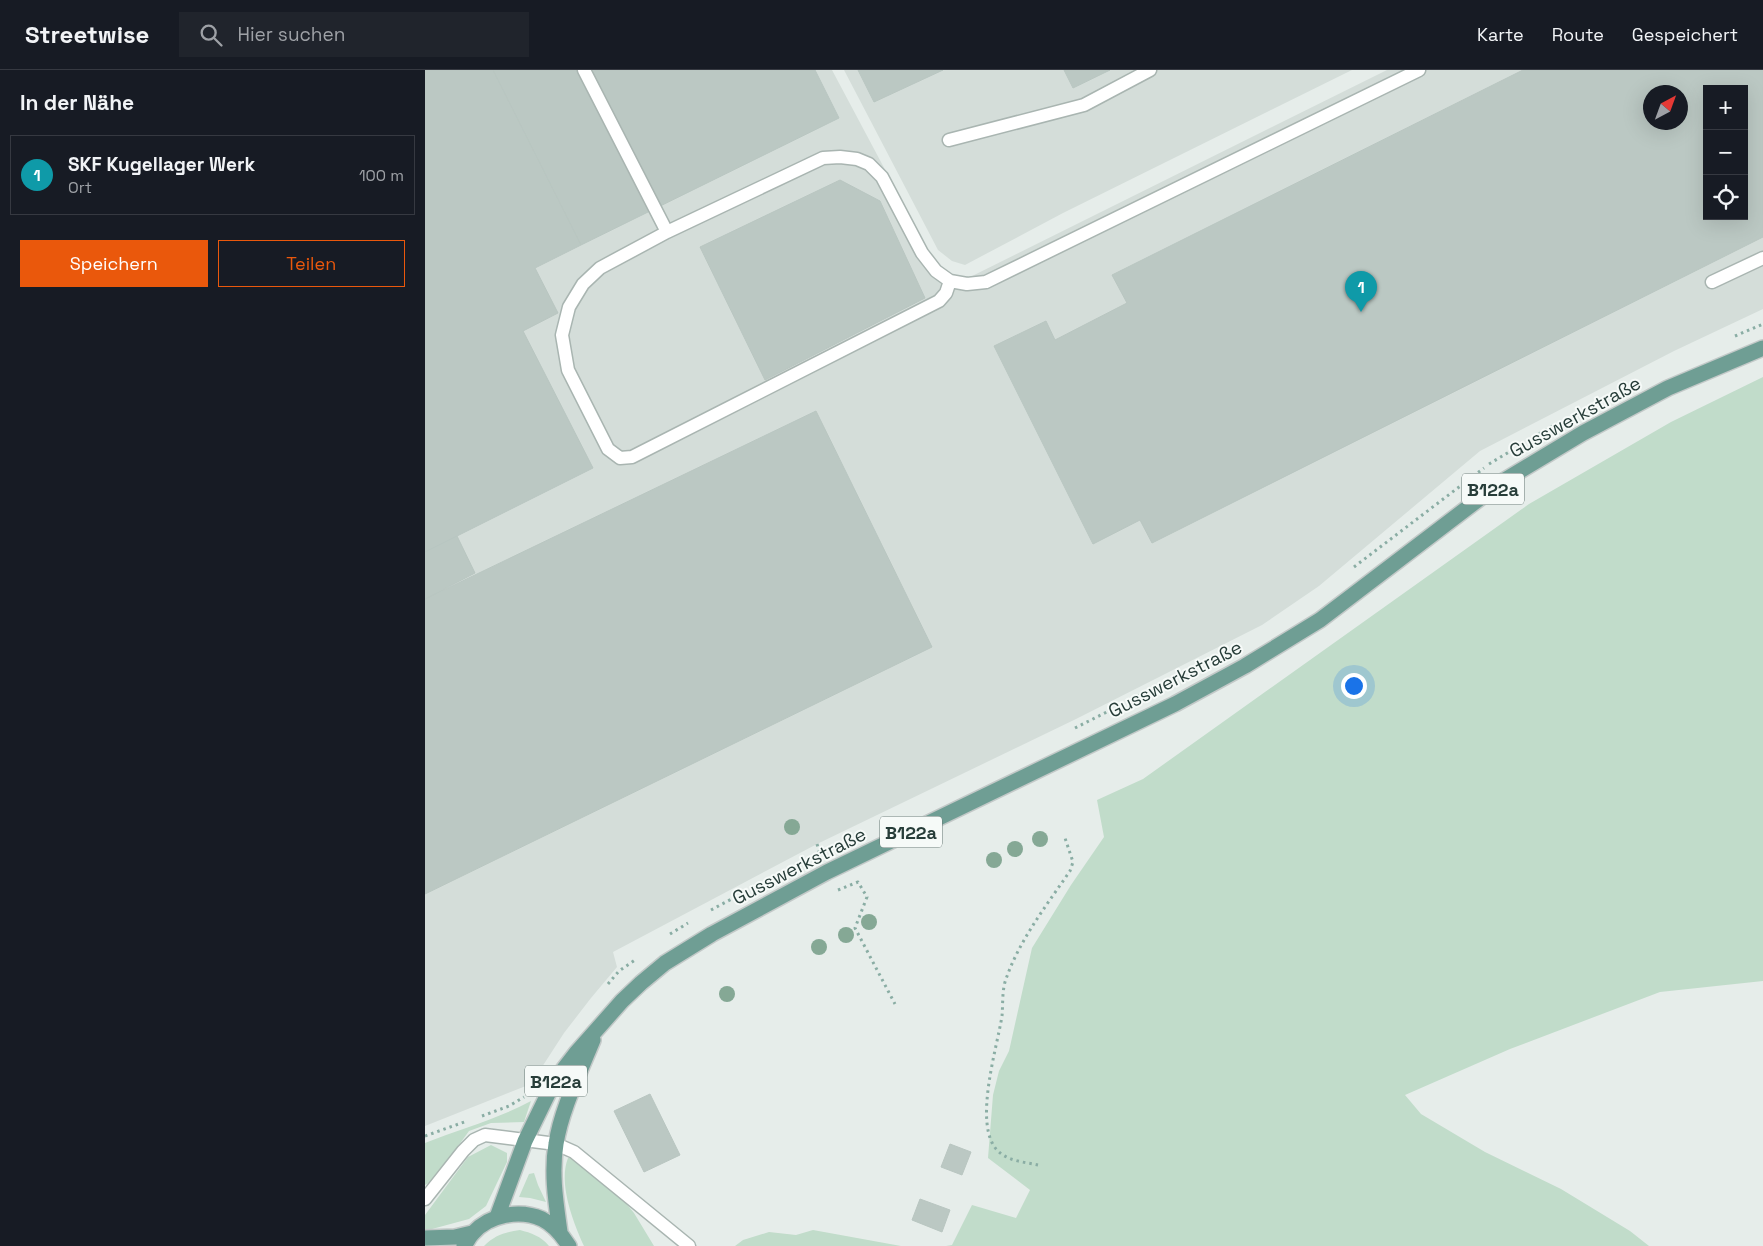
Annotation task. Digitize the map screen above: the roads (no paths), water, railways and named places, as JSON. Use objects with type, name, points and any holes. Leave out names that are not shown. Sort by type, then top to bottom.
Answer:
[{"type":"main road","name":"Gusswerkstraße","points":[[497,1217],[525,1141],[559,1075],[576,1053],[634,989],[665,963],[712,934],[827,872],[1175,704],[1245,666],[1320,620],[1500,483],[1583,433],[1668,388],[1763,348]]},
{"type":"main road","name":"Gusswerkstraße","points":[[560,1232],[554,1186],[555,1144],[567,1106],[597,1029]]},
{"type":"main road","points":[[425,1238],[455,1236],[468,1240],[483,1223],[497,1217],[519,1214],[541,1219],[560,1232],[569,1246]]},
{"type":"lane","points":[[584,70],[667,232]]},
{"type":"lane","points":[[949,140],[1084,105],[1151,70]]},
{"type":"lane","points":[[950,281],[946,293],[939,301],[632,457],[620,458],[608,449],[567,370],[562,334],[569,307],[583,284],[600,268],[667,232],[823,158],[857,159],[869,164],[882,177],[922,253],[936,271],[950,281],[967,284],[987,282],[1419,70]]},
{"type":"lane","points":[[1712,282],[1763,258]]},
{"type":"lane","points":[[425,1199],[473,1140],[485,1135],[555,1144],[574,1152],[689,1246]]},
{"type":"place","name":"SKF Kugellager Werk","points":[[1361,312]]}]
